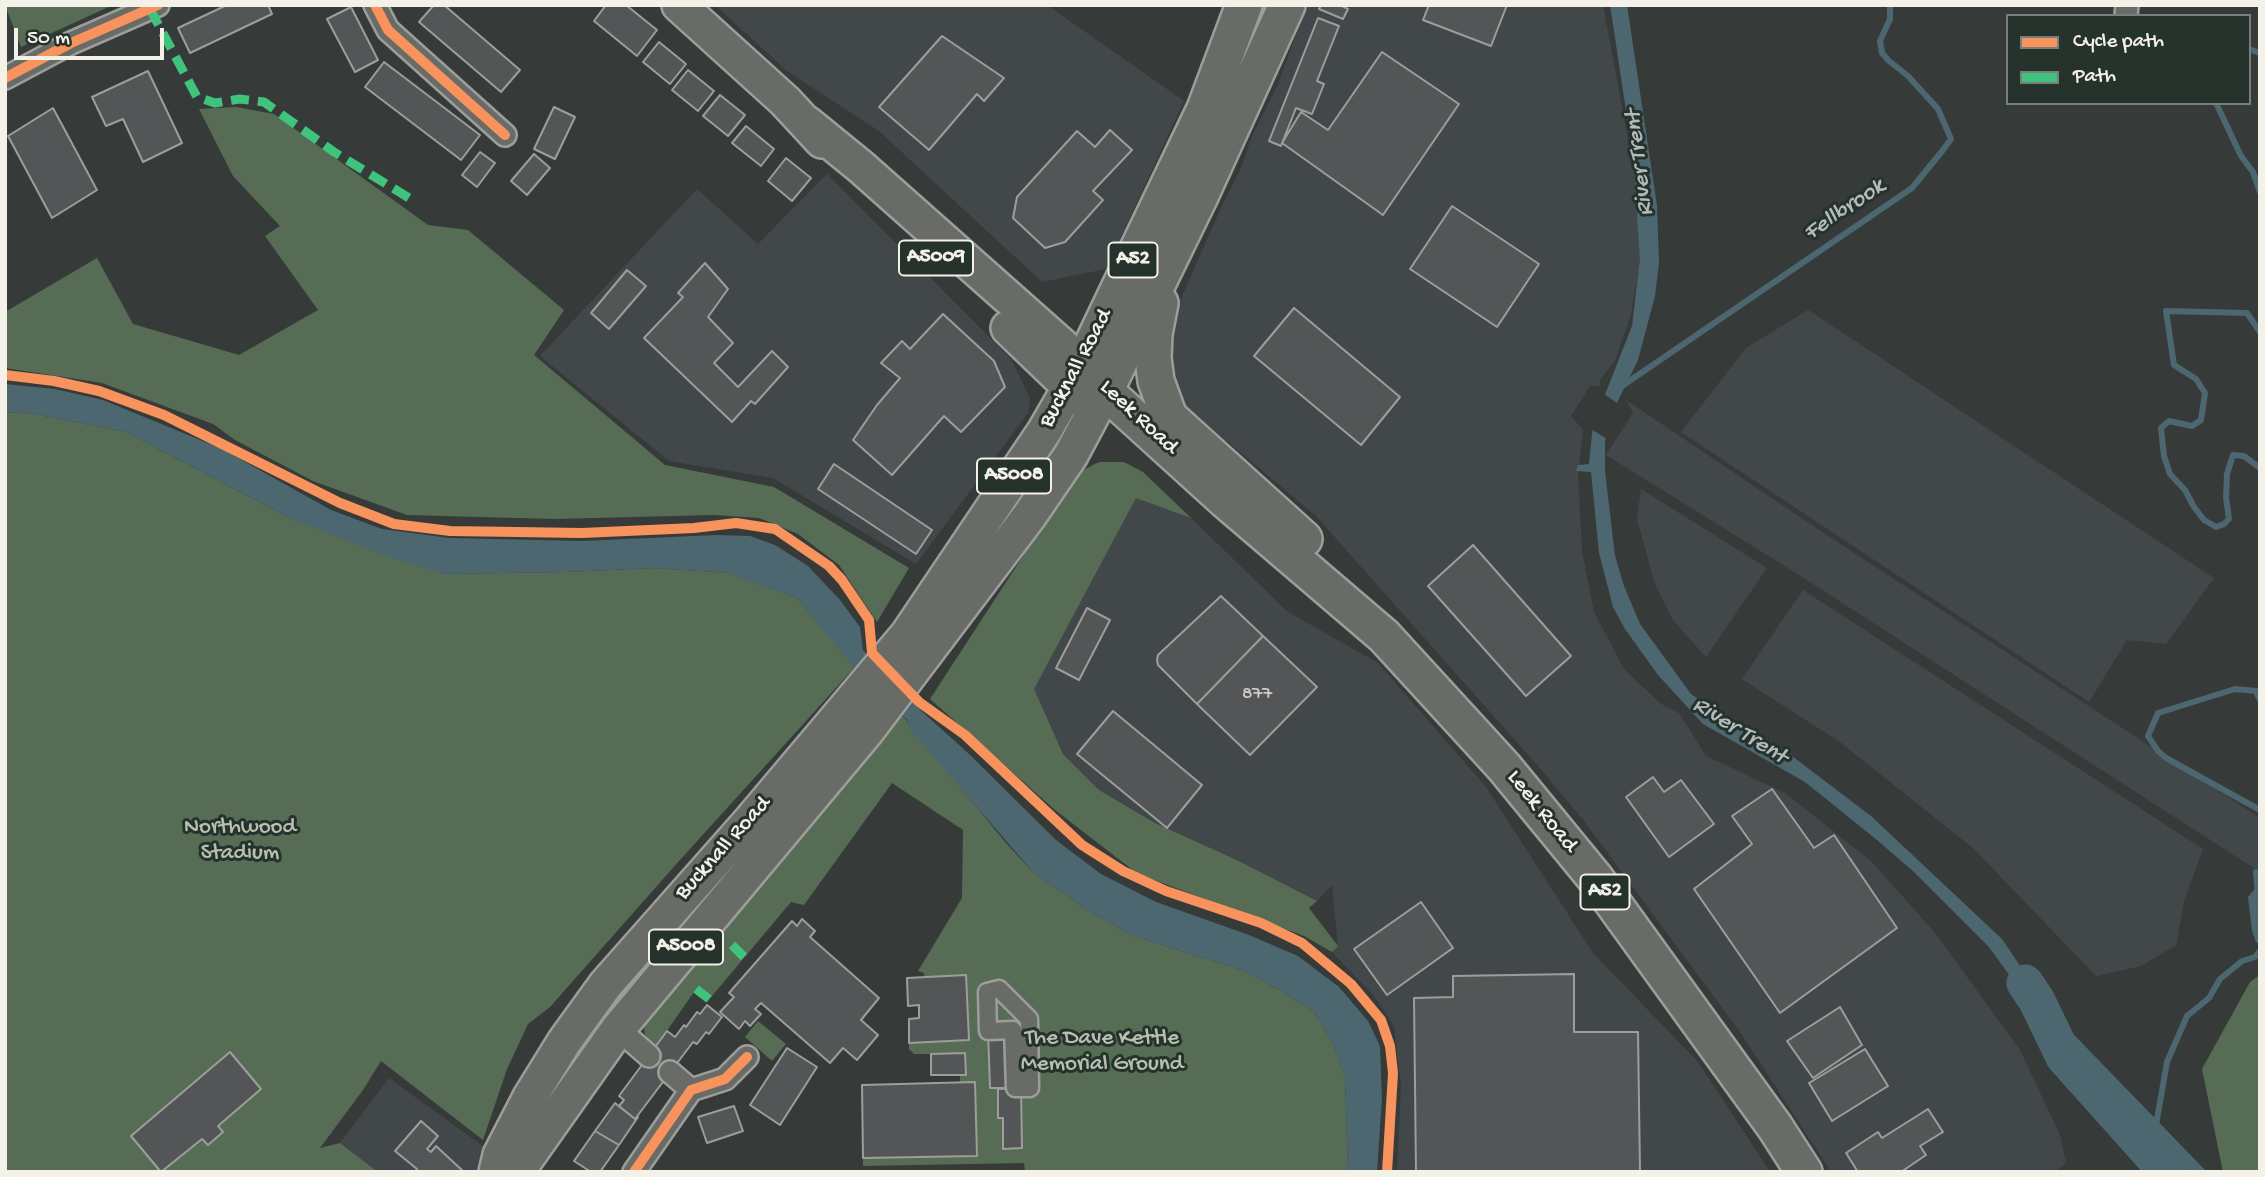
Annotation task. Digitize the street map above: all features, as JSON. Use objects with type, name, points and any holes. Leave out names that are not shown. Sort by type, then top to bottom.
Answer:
[{"type":"highway","name":"Bucknall Road","points":[[1219,117],[1242,6]]},
{"type":"highway","name":"Bucknall Road","points":[[1094,378],[1219,117],[1284,13]]},
{"type":"highway","name":"Bucknall Road","points":[[1172,255],[1187,185]]},
{"type":"highway","points":[[1172,255],[1094,378],[1313,603],[1384,636]]},
{"type":"highway","name":"A52","points":[[1169,417],[1156,381],[1153,358],[1154,334],[1172,255]]},
{"type":"highway","name":"Leek Road","points":[[1094,378],[1169,417],[1338,572],[1384,636],[1504,766],[1595,878],[1775,1127],[1804,1172]]},
{"type":"main road","name":"A5009","points":[[679,5],[807,124],[872,177],[1094,378]]},
{"type":"main road","name":"Bucknall Road","points":[[517,1172],[618,1030],[858,719],[915,646],[1030,514],[1070,455],[1094,378]]},
{"type":"main road","name":"Bucknall Road","points":[[496,1172],[500,1155],[530,1097],[564,1042],[606,984],[858,719]]},
{"type":"street","points":[[5,78],[71,43],[158,5]]},
{"type":"street","points":[[375,5],[388,30],[505,135]]},
{"type":"street","points":[[1242,6],[1284,13]]},
{"type":"street","points":[[999,989],[1029,1019],[1030,1088],[1015,1088],[1013,1030],[988,1031],[987,992],[999,989]]},
{"type":"street","points":[[618,1030],[649,1056]]},
{"type":"street","points":[[634,1172],[691,1090],[725,1079],[747,1058]]},
{"type":"street","points":[[670,1072],[691,1090]]},
{"type":"shaded area","points":[[715,5],[1047,5],[1184,101],[1106,269],[1042,282],[879,131],[787,71]]},
{"type":"shaded area","points":[[1307,5],[1603,5],[1636,183],[1641,260],[1630,318],[1615,360],[1600,380],[1599,386],[1590,386],[1571,416],[1583,430],[1578,476],[1582,551],[1594,612],[1624,669],[1661,704],[1679,713],[1706,756],[1785,793],[1871,861],[1936,934],[2020,1050],[2060,1135],[2066,1163],[2054,1172],[1831,1172],[1740,1032],[1584,821],[1538,766],[1316,516],[1180,399],[1172,380],[1166,350],[1174,314],[1242,166],[1252,136],[1276,89]]},
{"type":"shaded area","points":[[827,174],[1011,359],[1030,398],[1028,413],[916,564],[773,478],[669,461],[540,356],[697,189],[758,244]]},
{"type":"shaded area","points":[[1808,310],[2214,578],[2166,644],[2127,640],[2089,702],[1681,432],[1746,348]]},
{"type":"shaded area","points":[[1626,400],[1822,532],[2260,818],[2260,872],[1796,573],[1606,455],[1633,413]]},
{"type":"shaded area","points":[[1641,489],[1767,568],[1706,657],[1673,620],[1655,584],[1637,519]]},
{"type":"shaded area","points":[[1136,497],[1191,518],[1288,612],[1378,663],[1486,787],[1593,953],[1699,1063],[1770,1172],[1397,1172],[1401,1085],[1394,1026],[1375,997],[1332,952],[1338,946],[1332,885],[1317,901],[1239,861],[1155,823],[1099,790],[1063,754],[1033,689]]},
{"type":"shaded area","points":[[1803,590],[2203,849],[2184,901],[2176,945],[2141,966],[2096,976],[1973,848],[1840,742],[1742,679]]},
{"type":"shaded area","points":[[389,1078],[487,1149],[477,1172],[378,1172],[340,1143]]},
{"type":"green space","points":[[5,5],[113,5],[21,47]]},
{"type":"green space","points":[[236,107],[274,114],[428,225],[468,230],[564,310],[534,355],[665,465],[774,487],[909,568],[877,622],[839,565],[798,534],[759,518],[714,515],[554,519],[407,515],[313,481],[235,440],[213,424],[102,383],[5,368],[5,312],[97,258],[133,324],[239,355],[318,310],[265,236],[280,226],[233,176],[199,109]]},
{"type":"green space","name":"Northwood Stadium","points":[[24,412],[126,432],[292,519],[444,574],[655,568],[729,573],[797,598],[855,667],[550,1007],[528,1024],[507,1069],[483,1140],[381,1061],[320,1148],[340,1143],[378,1172],[5,1172],[5,413]]},
{"type":"green space","points":[[1099,462],[1124,462],[1143,472],[1191,518],[1136,498],[1034,689],[1063,754],[1099,790],[1155,823],[1239,861],[1317,901],[1309,908],[1338,946],[1332,952],[1304,936],[1138,874],[1055,810],[930,699],[1077,473]]},
{"type":"green space","name":"The Dave Kettle Memorial Ground","points":[[897,709],[1032,871],[1087,910],[1134,936],[1245,971],[1314,1012],[1332,1041],[1345,1076],[1348,1172],[1025,1172],[1024,1163],[863,1166],[863,1158],[977,1155],[975,1083],[960,1083],[960,1075],[966,1074],[965,1054],[914,1054],[909,1049],[909,1043],[969,1040],[966,976],[924,977],[924,973],[918,971],[962,898],[963,830],[892,783],[804,905],[791,902],[707,1002],[694,992],[652,1052],[643,1022]]},
{"type":"green space","points":[[2260,975],[2260,1172],[2223,1172],[2202,1069],[2250,982]]},
{"type":"green space","points":[[758,1021],[786,1044],[772,1061],[745,1037]]},
{"type":"water","points":[[1610,5],[1627,5],[1657,206],[1659,263],[1655,296],[1638,360],[1615,407],[1605,441],[1605,471],[1615,556],[1640,624],[1691,694],[1784,750],[1871,816],[2002,939],[2050,1010],[2207,1172],[2188,1172],[2035,1011],[1989,947],[1914,872],[1805,782],[1703,724],[1658,675],[1625,629],[1613,607],[1599,553],[1591,472],[1576,471],[1578,465],[1589,464],[1593,425],[1632,326],[1640,259],[1633,156]]},
{"type":"water","points":[[5,384],[55,389],[103,400],[222,449],[331,510],[382,529],[449,538],[582,541],[750,536],[775,545],[808,566],[840,600],[860,627],[863,650],[917,707],[1056,840],[1101,874],[1156,902],[1249,935],[1298,956],[1339,987],[1368,1021],[1380,1046],[1382,1098],[1377,1172],[1348,1172],[1345,1076],[1332,1041],[1314,1012],[1245,971],[1134,936],[1087,910],[1032,871],[909,728],[907,720],[848,660],[797,598],[728,573],[655,568],[444,574],[380,554],[292,519],[126,432],[24,412],[5,413]]},
{"type":"water","points":[[2260,883],[2260,944],[2256,942],[2252,931],[2248,897]]},
{"type":"pier","points":[[1601,392],[1620,405],[1609,440],[1589,428]]},
{"type":"building","points":[[227,5],[268,5],[272,14],[190,53],[178,28]]},
{"type":"building","points":[[434,5],[444,5],[520,70],[501,92],[419,22]]},
{"type":"building","points":[[606,5],[626,5],[657,30],[637,56],[594,21]]},
{"type":"building","points":[[1321,5],[1340,5],[1348,9],[1343,19],[1319,9]]},
{"type":"building","points":[[1429,5],[1507,5],[1491,46],[1423,20]]},
{"type":"building","points":[[351,7],[378,60],[355,72],[327,19]]},
{"type":"building","points":[[1318,18],[1339,26],[1317,81],[1324,84],[1312,114],[1296,108],[1281,146],[1269,141]]},
{"type":"building","points":[[942,36],[1004,78],[984,101],[977,94],[929,150],[879,107]]},
{"type":"building","points":[[659,42],[686,64],[670,84],[643,62]]},
{"type":"building","points":[[1382,52],[1459,104],[1383,215],[1282,143],[1301,112],[1328,130]]},
{"type":"building","points":[[384,62],[480,135],[461,160],[365,87]]},
{"type":"building","points":[[688,70],[714,91],[698,111],[672,90]]},
{"type":"building","points":[[148,71],[182,143],[143,162],[123,119],[106,126],[92,97]]},
{"type":"building","points":[[720,95],[745,115],[728,136],[703,116]]},
{"type":"building","points":[[554,107],[575,117],[555,159],[534,149]]},
{"type":"building","points":[[53,108],[97,190],[52,218],[8,136]]},
{"type":"building","points":[[746,126],[774,149],[761,166],[732,143]]},
{"type":"building","points":[[1110,130],[1132,150],[1093,191],[1103,200],[1065,242],[1045,248],[1013,218],[1017,197],[1077,131],[1095,147]]},
{"type":"building","points":[[480,152],[495,163],[477,187],[462,175]]},
{"type":"building","points":[[534,154],[550,168],[527,195],[511,181]]},
{"type":"building","points":[[786,158],[811,178],[792,201],[768,181]]},
{"type":"building","points":[[1452,206],[1539,264],[1497,327],[1410,269]]},
{"type":"building","points":[[705,263],[728,289],[708,317],[733,343],[714,363],[738,387],[772,351],[788,367],[755,404],[751,401],[732,422],[644,338],[683,297],[678,293]]},
{"type":"building","points":[[627,270],[646,286],[609,329],[591,313]]},
{"type":"building","points":[[1294,308],[1400,397],[1361,445],[1254,356]]},
{"type":"building","points":[[943,314],[994,361],[1005,387],[961,432],[944,416],[892,475],[853,440],[900,378],[881,363],[902,341],[910,349]]},
{"type":"building","points":[[834,464],[932,530],[916,554],[818,489]]},
{"type":"building","points":[[1473,545],[1571,656],[1526,696],[1428,586]]},
{"type":"building","points":[[1221,596],[1263,636],[1197,704],[1158,665],[1158,655]]},
{"type":"building","points":[[1087,608],[1110,620],[1079,680],[1056,668]]},
{"type":"building","points":[[1263,636],[1317,687],[1250,755],[1197,704]]},
{"type":"building","points":[[1113,711],[1202,785],[1167,828],[1077,754]]},
{"type":"building","points":[[1653,777],[1664,792],[1681,780],[1714,824],[1669,857],[1626,797]]},
{"type":"building","points":[[1772,789],[1814,848],[1834,835],[1897,928],[1780,1013],[1694,889],[1752,844],[1732,816]]},
{"type":"building","points":[[1421,902],[1453,948],[1387,995],[1354,949]]},
{"type":"building","points":[[802,919],[815,931],[810,937],[879,998],[861,1020],[878,1035],[857,1060],[843,1048],[830,1063],[761,1003],[755,1009],[761,1014],[750,1026],[745,1021],[739,1029],[720,1012],[734,997],[729,993],[792,921],[797,926]]},
{"type":"building","points":[[1574,974],[1574,1032],[1638,1032],[1640,1172],[1416,1172],[1414,998],[1453,997],[1453,976]]},
{"type":"building","points":[[966,975],[969,1040],[909,1043],[909,1019],[919,1018],[919,1005],[908,1006],[907,978]]},
{"type":"building","points":[[707,1005],[722,1017],[709,1034],[706,1032],[697,1044],[693,1042],[635,1119],[619,1106],[624,1100],[619,1096],[667,1031],[675,1037],[697,1012],[700,1014]]},
{"type":"building","points":[[1840,1007],[1862,1045],[1813,1078],[1787,1041]]},
{"type":"building","points":[[1013,1030],[1015,1088],[990,1088],[988,1031]]},
{"type":"building","points":[[787,1048],[817,1067],[780,1125],[750,1105]]},
{"type":"building","points":[[1865,1049],[1888,1086],[1832,1121],[1809,1083]]},
{"type":"building","points":[[230,1052],[261,1089],[218,1126],[223,1132],[208,1145],[202,1139],[161,1172],[131,1136]]},
{"type":"building","points":[[965,1053],[966,1075],[931,1075],[931,1054]]},
{"type":"building","points":[[975,1082],[977,1156],[863,1158],[862,1085]]},
{"type":"building","points":[[1021,1088],[1022,1148],[1003,1149],[1003,1118],[998,1118],[998,1089]]},
{"type":"building","points":[[615,1103],[635,1119],[638,1117],[619,1145],[595,1131]]},
{"type":"building","points":[[734,1106],[743,1131],[707,1143],[698,1117]]},
{"type":"building","points":[[1928,1109],[1943,1132],[1920,1146],[1926,1155],[1901,1172],[1858,1172],[1846,1153],[1878,1132],[1882,1138]]},
{"type":"building","points":[[421,1121],[438,1136],[427,1149],[431,1152],[436,1146],[464,1172],[415,1172],[417,1169],[395,1151]]},
{"type":"building","points":[[595,1131],[619,1145],[600,1172],[591,1172],[574,1161]]},
{"type":"waterway","name":"Fellbrook","points":[[1622,386],[1912,188],[1951,139],[1938,109],[1908,76],[1882,53],[1880,41],[1890,19],[1890,5]]},
{"type":"waterway","points":[[2251,50],[2260,53]]},
{"type":"waterway","points":[[2217,105],[2241,156],[2253,172],[2260,192]]},
{"type":"waterway","points":[[2260,332],[2247,313],[2166,311],[2174,365],[2196,379],[2205,393],[2201,420],[2192,426],[2169,421],[2161,428],[2164,456],[2170,474],[2185,490],[2204,520],[2216,527],[2229,519],[2227,474],[2233,455],[2244,456],[2260,468]]},
{"type":"waterway","points":[[2260,700],[2256,691],[2235,689],[2158,713],[2148,736],[2166,758],[2260,810]]},
{"type":"waterway","points":[[2256,872],[2258,894]]},
{"type":"waterway","points":[[2151,1154],[2167,1062],[2187,1016],[2209,998],[2220,979],[2242,961],[2255,957],[2260,951]]},
{"type":"waterway","name":"River Trent","points":[[2025,983],[2037,1001],[2064,1057],[2167,1172]]},
{"type":"marked path","points":[[150,9],[197,97],[215,103],[240,99],[264,102],[334,152],[414,201]]},
{"type":"marked path","points":[[732,945],[744,957]]},
{"type":"marked path","points":[[696,989],[709,999]]},
{"type":"cycle path","points":[[5,78],[71,43],[158,5]]},
{"type":"cycle path","points":[[375,5],[388,30],[505,135]]},
{"type":"cycle path","points":[[5,375],[54,381],[99,391],[164,415],[340,503],[394,524],[450,531],[582,533],[694,528],[736,523],[775,529],[829,566],[842,580],[869,620],[872,653],[919,702],[965,735],[1082,845],[1123,871],[1166,891],[1261,923],[1302,943],[1351,984],[1381,1020],[1390,1046],[1393,1073],[1387,1172]]},
{"type":"cycle path","points":[[634,1172],[691,1090],[725,1079],[747,1057]]}]
